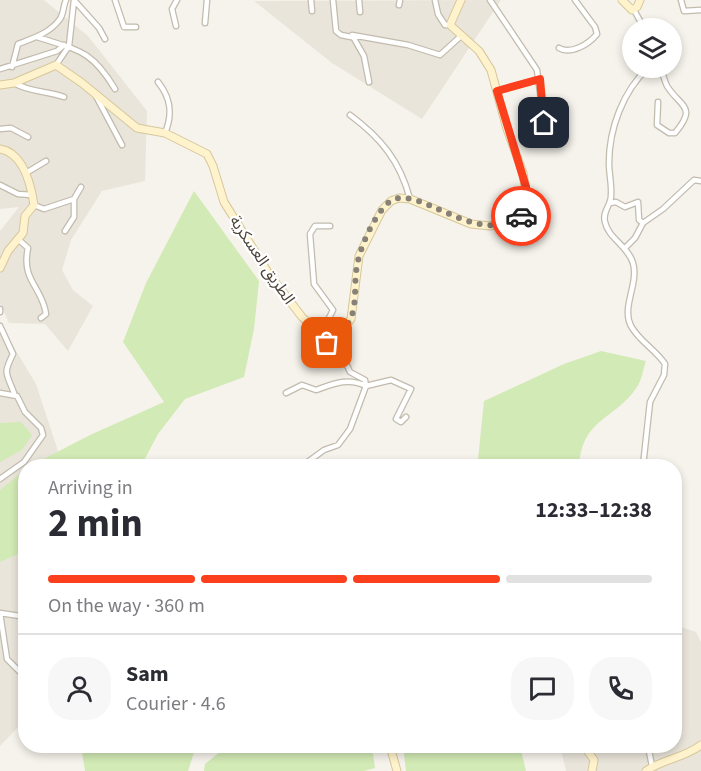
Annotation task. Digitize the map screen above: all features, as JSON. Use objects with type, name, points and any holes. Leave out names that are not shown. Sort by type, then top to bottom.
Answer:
[{"type":"main road","points":[[325,334],[339,333],[351,319],[359,256],[382,210],[395,199],[410,199],[471,224],[500,225],[513,221],[523,213],[527,200],[525,180],[507,129],[497,91],[484,58],[450,25],[461,0]]},
{"type":"main road","points":[[622,0],[634,10],[639,0]]},
{"type":"main road","points":[[0,85],[14,82],[56,65]]},
{"type":"main road","name":"الطريق العسكرية","points":[[56,65],[93,91],[137,128],[165,133],[207,154],[224,202],[248,242],[295,309],[325,334]]},
{"type":"main road","points":[[0,149],[10,152],[26,173],[34,205],[25,216],[23,233],[8,251],[0,268]]},
{"type":"main road","points":[[649,768],[660,761],[683,756],[701,745]]},
{"type":"main road","points":[[392,753],[397,771]]},
{"type":"main road","points":[[590,753],[594,760],[592,771]]},
{"type":"street","points":[[12,67],[18,45],[36,37],[60,18],[66,0]]},
{"type":"street","points":[[56,65],[64,57],[74,0],[99,28],[105,39]]},
{"type":"street","points":[[115,0],[124,27],[136,27]]},
{"type":"street","points":[[176,26],[172,9],[177,0]]},
{"type":"street","points":[[205,23],[207,0]]},
{"type":"street","points":[[311,0],[312,11]]},
{"type":"street","points":[[333,0],[336,30],[341,35],[351,37],[354,35],[408,45],[440,54],[461,36]]},
{"type":"street","points":[[359,0],[360,12]]},
{"type":"street","points":[[435,0],[440,18],[445,25],[450,25]]},
{"type":"street","points":[[490,0],[535,64],[540,79],[544,123]]},
{"type":"street","points":[[559,48],[565,51],[581,47],[597,34],[596,27],[575,0]]},
{"type":"street","points":[[681,0],[684,11],[701,10]]},
{"type":"street","points":[[634,10],[638,18]]},
{"type":"street","points":[[36,37],[86,53],[102,68],[115,89]]},
{"type":"street","points":[[351,37],[364,56],[369,82]]},
{"type":"street","points":[[0,69],[60,50],[66,45]]},
{"type":"street","points":[[638,78],[629,88],[618,117],[610,149],[610,203],[605,213],[605,224],[626,247],[634,269],[634,289],[628,312],[630,324],[666,364],[664,375],[650,402],[644,459]]},
{"type":"street","points":[[658,102],[657,125],[669,133],[675,133],[687,109],[668,86],[664,78]]},
{"type":"street","points":[[497,91],[540,79]]},
{"type":"street","points":[[14,82],[27,89],[64,97]]},
{"type":"street","points":[[158,82],[170,105],[171,116],[165,133]]},
{"type":"street","points":[[93,91],[122,145]]},
{"type":"street","points":[[350,115],[378,138],[401,168],[410,199]]},
{"type":"street","points":[[0,129],[10,128],[28,137]]},
{"type":"street","points":[[26,173],[46,161]]},
{"type":"street","points":[[626,247],[635,238],[643,223],[663,209],[694,180],[701,181]]},
{"type":"street","points":[[0,185],[18,194],[32,195]]},
{"type":"street","points":[[65,231],[74,217],[74,199],[81,187]]},
{"type":"street","points":[[34,205],[44,208],[74,199]]},
{"type":"street","points":[[610,203],[616,202],[625,207],[638,202],[639,220],[643,223]]},
{"type":"street","points":[[312,459],[338,444],[350,429],[366,386],[364,378],[350,372],[341,353],[328,345],[325,334],[333,310],[314,284],[310,232],[318,225],[330,226]]},
{"type":"street","points":[[19,240],[28,248],[27,274],[44,306],[46,314],[41,318]]},
{"type":"street","points":[[0,326],[13,354],[6,365],[6,377],[25,412],[41,428],[43,435],[26,459]]},
{"type":"street","points":[[286,393],[296,387],[316,390],[333,382],[357,381],[366,386],[391,380],[411,389],[396,419],[401,422],[406,417]]},
{"type":"street","points":[[0,393],[14,393]]},
{"type":"street","points":[[0,479],[18,466]]},
{"type":"street","points":[[18,616],[0,613],[7,659],[18,670]]},
{"type":"street","points":[[648,753],[649,768]]},
{"type":"shaded area","points":[[0,0],[44,0],[88,36],[147,111],[145,181],[102,191],[71,240],[62,270],[73,290],[93,306],[68,351],[45,324],[9,323],[0,303],[0,231],[19,207],[0,209]]},
{"type":"shaded area","points":[[501,0],[422,119],[332,63],[254,1]]},
{"type":"shaded area","points":[[0,324],[36,384],[61,459],[18,459],[18,727],[0,746]]},
{"type":"shaded area","points":[[682,627],[696,632],[701,642],[701,771],[566,771],[562,753],[682,753]]},
{"type":"green space","points":[[194,191],[259,281],[254,329],[244,377],[185,399],[158,434],[145,459],[44,459],[90,435],[164,402],[123,342],[146,283]]},
{"type":"green space","points":[[601,351],[646,361],[637,387],[619,407],[593,428],[582,450],[580,459],[478,459],[484,401],[564,364]]},
{"type":"green space","points":[[21,422],[32,435],[22,450],[0,462],[0,423]]},
{"type":"green space","points":[[18,476],[18,554],[0,562],[0,490]]},
{"type":"green space","points":[[82,753],[194,753],[188,771],[85,771]]},
{"type":"green space","points":[[218,753],[373,753],[375,768],[364,771],[204,771],[205,764]]},
{"type":"green space","points":[[404,753],[522,753],[526,771],[406,771]]},
{"type":"way so far","points":[[327,343],[328,335],[339,333],[351,319],[355,304],[359,256],[382,210],[390,201],[404,198],[422,202],[471,224],[500,225],[521,216]]},
{"type":"route","points":[[521,216],[527,204],[526,187],[497,91],[540,79],[544,123]]}]
